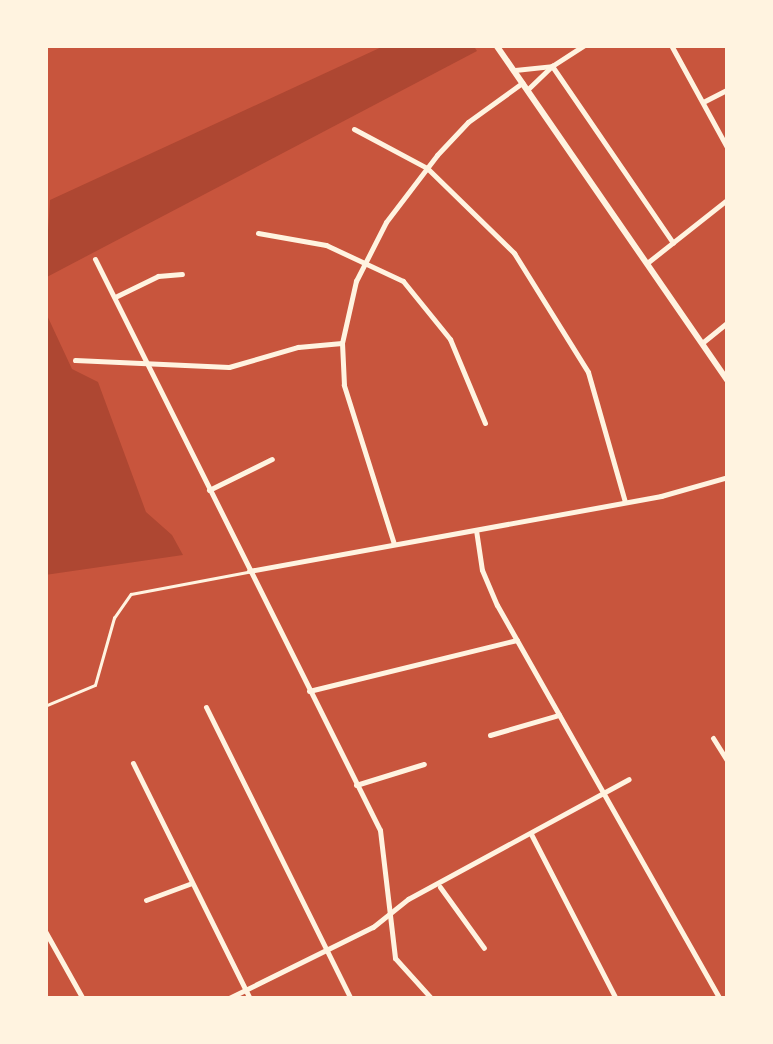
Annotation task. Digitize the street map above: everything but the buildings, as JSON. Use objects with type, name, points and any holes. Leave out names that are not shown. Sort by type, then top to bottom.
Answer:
[{"type":"main road","points":[[496,45],[728,381]]},
{"type":"street","points":[[394,544],[352,424],[342,344],[364,260],[427,168],[468,122],[584,45]]},
{"type":"street","points":[[671,45],[728,149]]},
{"type":"street","points":[[513,70],[552,66]]},
{"type":"street","points":[[552,66],[673,243]]},
{"type":"street","points":[[702,102],[728,88]]},
{"type":"street","points":[[354,128],[427,168],[493,228],[569,334],[600,403],[625,502]]},
{"type":"street","points":[[647,263],[728,199]]},
{"type":"street","points":[[258,233],[311,241],[364,260],[403,281],[430,310],[458,354],[485,423]]},
{"type":"street","points":[[95,260],[386,846],[390,914],[399,967],[432,999]]},
{"type":"street","points":[[114,298],[158,276],[182,274]]},
{"type":"street","points":[[702,343],[728,322]]},
{"type":"street","points":[[75,360],[235,366],[298,347],[342,344]]},
{"type":"street","points":[[209,490],[272,459]]},
{"type":"street","points":[[249,572],[625,502],[728,476]]},
{"type":"street","points":[[476,530],[484,578],[720,999]]},
{"type":"street","points":[[309,691],[517,640]]},
{"type":"street","points":[[206,707],[352,999]]},
{"type":"street","points":[[490,735],[559,715]]},
{"type":"street","points":[[713,738],[728,762]]},
{"type":"street","points":[[134,763],[250,999]]},
{"type":"street","points":[[356,785],[424,764]]},
{"type":"street","points":[[227,999],[326,950],[390,914],[408,899],[440,887],[630,779]]},
{"type":"street","points":[[532,834],[616,999]]},
{"type":"street","points":[[146,900],[192,883]]},
{"type":"street","points":[[440,887],[484,948]]},
{"type":"street","points":[[45,930],[83,999]]},
{"type":"lane","points":[[45,706],[95,686],[114,618],[131,594],[249,572]]},
{"type":"shaded area","points":[[386,45],[473,45],[477,51],[45,278],[50,200]]},
{"type":"shaded area","points":[[45,311],[72,369],[98,382],[146,512],[172,535],[183,555],[45,575]]}]
